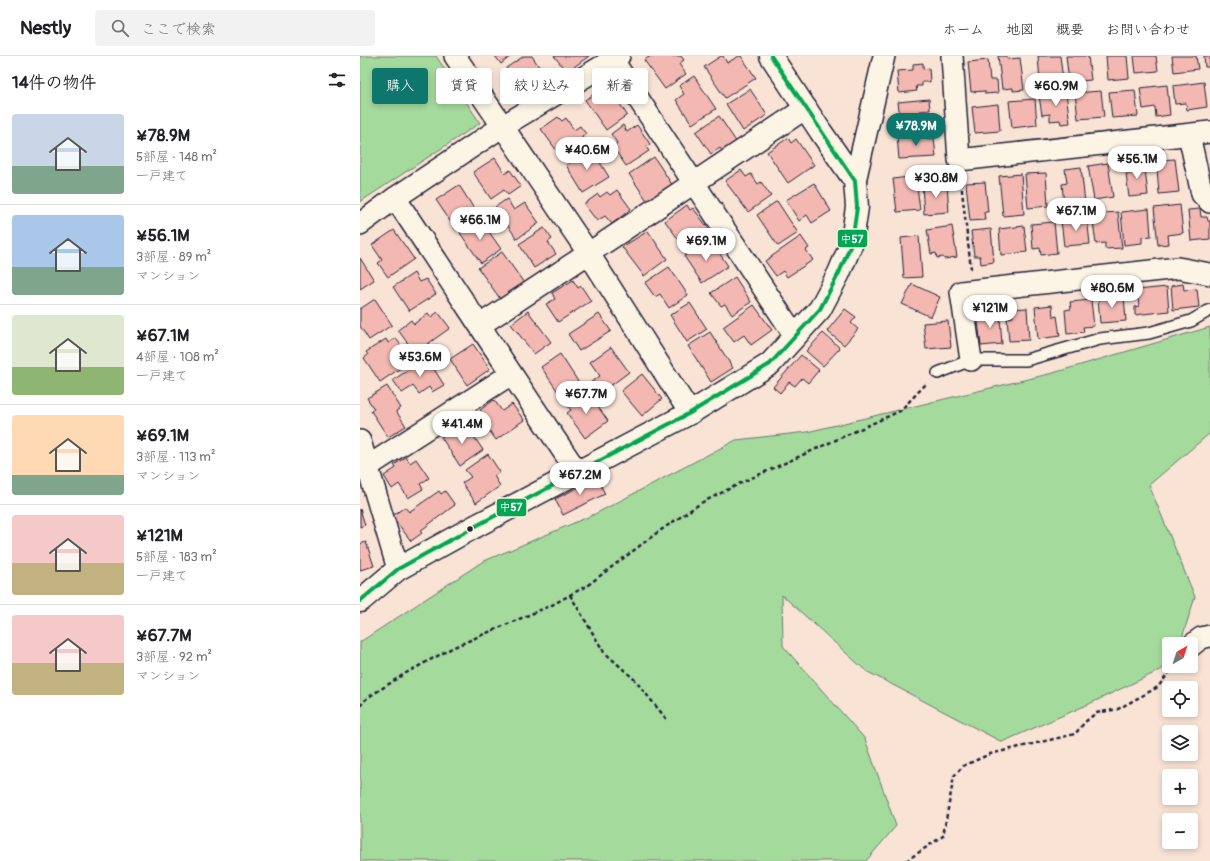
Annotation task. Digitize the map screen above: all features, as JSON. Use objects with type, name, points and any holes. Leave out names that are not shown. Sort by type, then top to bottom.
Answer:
[{"type":"street","points":[[455,56],[589,254],[690,413]]},
{"type":"street","points":[[771,56],[821,132],[856,181]]},
{"type":"street","points":[[360,601],[398,569],[474,527],[690,413],[770,364],[820,308],[839,273],[852,242],[857,208],[856,181],[884,56]]},
{"type":"street","points":[[952,56],[959,160],[1210,132]]},
{"type":"street","points":[[360,224],[395,198],[503,126],[614,57],[795,336]]},
{"type":"street","points":[[480,325],[589,254],[806,108]]},
{"type":"street","points":[[1189,135],[1202,194],[1210,202]]},
{"type":"street","points":[[395,198],[578,473]]},
{"type":"street","points":[[971,360],[961,292],[1178,268],[1210,274]]},
{"type":"street","points":[[367,468],[511,374]]},
{"type":"street","points":[[360,441],[398,569]]},
{"type":"street","points":[[1198,640],[1201,638],[1210,636]]},
{"type":"lane","points":[[938,373],[971,360],[1026,360],[1100,340],[1149,333],[1191,321],[1210,310]]},
{"type":"path","points":[[959,160],[973,283],[961,292]]},
{"type":"path","points":[[360,706],[368,698],[406,672],[454,648],[552,605],[588,585],[658,532],[701,503],[900,411],[938,373]]},
{"type":"path","points":[[570,595],[604,652],[634,679],[668,721]]},
{"type":"path","points":[[906,861],[943,836],[954,776],[963,766],[990,754],[1075,734],[1085,722],[1096,713],[1118,709],[1158,687],[1169,673]]},
{"type":"green space","points":[[360,56],[436,56],[444,68],[436,68],[436,104],[468,104],[480,123],[360,202]]},
{"type":"green space","points":[[1210,327],[1210,433],[1149,485],[1195,597],[1182,637],[1162,637],[1162,669],[1089,704],[1002,742],[866,671],[782,595],[783,646],[865,739],[896,826],[866,861],[360,861],[360,642],[482,562],[595,514],[736,440],[807,432],[1053,373]]},
{"type":"building","points":[[495,56],[511,56],[501,64]]},
{"type":"building","points":[[524,56],[532,56],[540,68],[506,68]]},
{"type":"building","points":[[554,56],[589,56],[572,68],[564,68]]},
{"type":"building","points":[[651,56],[681,56],[684,60],[679,64],[686,74],[665,89],[644,60]]},
{"type":"building","points":[[723,56],[727,63],[741,56],[756,78],[725,98],[704,67]]},
{"type":"building","points":[[998,56],[1007,56],[1007,59],[1020,58],[1024,90],[1013,91],[1013,88],[1002,89]]},
{"type":"building","points":[[1038,56],[1060,56],[1063,80],[1040,82]]},
{"type":"building","points":[[1066,56],[1088,56],[1091,80],[1069,82]]},
{"type":"building","points":[[1106,56],[1127,56],[1129,78],[1108,80]]},
{"type":"building","points":[[1134,56],[1156,56],[1158,71],[1136,73]]},
{"type":"building","points":[[1172,56],[1196,56],[1198,69],[1174,72]]},
{"type":"building","points":[[1204,56],[1210,56],[1210,67],[1205,67]]},
{"type":"building","points":[[988,60],[990,80],[997,80],[998,93],[985,94],[985,91],[971,92],[968,62]]},
{"type":"building","points":[[923,63],[923,69],[929,68],[930,82],[922,82],[922,86],[916,86],[917,91],[899,93],[897,71],[913,70],[913,64]]},
{"type":"building","points":[[694,76],[716,109],[692,124],[676,100],[684,94],[679,86]]},
{"type":"building","points":[[1204,82],[1207,107],[1187,110],[1186,103],[1175,104],[1173,86]]},
{"type":"building","points":[[1167,85],[1170,115],[1156,117],[1155,107],[1143,109],[1140,88]]},
{"type":"building","points":[[750,89],[767,115],[743,131],[726,104]]},
{"type":"building","points":[[1135,90],[1138,116],[1112,118],[1109,92]]},
{"type":"building","points":[[1101,91],[1104,117],[1078,119],[1075,93]]},
{"type":"building","points":[[1066,93],[1070,123],[1061,124],[1060,120],[1050,121],[1050,114],[1042,115],[1039,96]]},
{"type":"building","points":[[592,95],[592,104],[620,104],[627,115],[606,130],[585,100]]},
{"type":"building","points":[[929,99],[930,110],[920,111],[921,125],[901,127],[898,102]]},
{"type":"building","points":[[1035,99],[1037,125],[1012,128],[1009,101]]},
{"type":"building","points":[[998,104],[1000,131],[975,133],[972,107]]},
{"type":"building","points":[[719,116],[737,143],[723,152],[720,148],[711,154],[696,132]]},
{"type":"building","points":[[558,117],[562,121],[566,118],[574,130],[580,126],[586,134],[582,137],[585,142],[562,158],[541,129]]},
{"type":"building","points":[[623,125],[627,132],[637,125],[650,144],[646,147],[649,151],[626,166],[613,147],[617,143],[611,134]]},
{"type":"building","points":[[926,133],[927,139],[934,138],[936,157],[899,159],[897,136]]},
{"type":"building","points":[[788,138],[791,143],[796,139],[814,165],[788,183],[767,152]]},
{"type":"building","points":[[593,151],[609,177],[583,193],[566,165],[573,161],[571,159],[581,153],[583,156]]},
{"type":"building","points":[[654,157],[673,186],[648,202],[629,174]]},
{"type":"building","points":[[495,158],[505,174],[510,170],[521,186],[508,195],[504,190],[491,199],[473,172]]},
{"type":"building","points":[[1175,159],[1179,192],[1159,194],[1157,168],[1161,168],[1160,160]]},
{"type":"building","points":[[1144,161],[1148,195],[1129,197],[1126,174],[1130,174],[1129,163]]},
{"type":"building","points":[[1108,163],[1113,197],[1094,200],[1088,166]]},
{"type":"building","points":[[1081,167],[1085,203],[1064,205],[1062,184],[1067,183],[1065,169]]},
{"type":"building","points":[[741,170],[746,177],[751,174],[758,184],[761,182],[771,196],[748,212],[725,181]]},
{"type":"building","points":[[1046,173],[1048,206],[1028,208],[1025,174]]},
{"type":"building","points":[[1021,174],[1024,214],[1003,216],[999,176]]},
{"type":"building","points":[[908,177],[909,187],[917,186],[920,210],[897,212],[893,179]]},
{"type":"building","points":[[985,182],[988,212],[984,212],[985,220],[970,221],[966,183]]},
{"type":"building","points":[[814,183],[831,211],[812,223],[807,215],[799,221],[786,200]]},
{"type":"building","points":[[947,184],[949,212],[924,214],[922,186]]},
{"type":"building","points":[[459,185],[478,215],[456,230],[436,200]]},
{"type":"building","points":[[617,190],[631,209],[612,224],[605,216],[597,221],[584,204],[598,194],[600,197],[607,192],[610,195]]},
{"type":"building","points":[[507,199],[514,210],[525,203],[539,223],[517,239],[495,207]]},
{"type":"building","points":[[777,201],[798,233],[778,246],[757,215]]},
{"type":"building","points":[[687,205],[690,210],[693,208],[709,229],[684,247],[665,221]]},
{"type":"building","points":[[1180,205],[1183,233],[1168,235],[1169,244],[1158,245],[1154,208]]},
{"type":"building","points":[[1149,209],[1151,236],[1142,237],[1142,243],[1124,245],[1121,212]]},
{"type":"building","points":[[1200,209],[1201,217],[1207,217],[1208,221],[1210,221],[1210,239],[1191,241],[1188,210]]},
{"type":"building","points":[[1118,212],[1122,248],[1105,249],[1105,243],[1096,244],[1092,214]]},
{"type":"building","points":[[1087,217],[1090,244],[1064,246],[1061,220]]},
{"type":"building","points":[[480,219],[501,249],[481,263],[460,233]]},
{"type":"building","points":[[1054,222],[1057,253],[1041,255],[1040,248],[1033,249],[1031,224]]},
{"type":"building","points":[[952,226],[957,257],[944,259],[943,257],[937,258],[936,253],[931,254],[927,230]]},
{"type":"building","points":[[1024,226],[1027,252],[1001,255],[999,229]]},
{"type":"building","points":[[544,228],[552,239],[548,242],[556,254],[534,268],[519,244]]},
{"type":"building","points":[[991,229],[994,262],[981,264],[980,256],[974,256],[971,231]]},
{"type":"building","points":[[394,230],[414,259],[388,277],[378,263],[382,260],[372,245]]},
{"type":"building","points":[[648,231],[667,259],[644,276],[622,247]]},
{"type":"building","points":[[801,236],[809,248],[806,250],[813,260],[787,277],[783,271],[776,276],[765,261]]},
{"type":"building","points":[[919,236],[922,277],[904,278],[901,238]]},
{"type":"building","points":[[707,242],[713,250],[716,248],[728,266],[702,283],[684,256]]},
{"type":"building","points":[[502,252],[524,283],[501,300],[478,268]]},
{"type":"building","points":[[360,258],[374,280],[360,289]]},
{"type":"building","points":[[669,267],[688,295],[669,308],[660,294],[655,297],[645,283]]},
{"type":"building","points":[[414,273],[419,282],[426,279],[436,294],[409,311],[393,287]]},
{"type":"building","points":[[735,277],[751,302],[732,315],[725,304],[721,306],[711,293]]},
{"type":"building","points":[[573,280],[578,288],[581,286],[591,301],[558,322],[546,304],[555,299],[552,293]]},
{"type":"building","points":[[912,284],[940,297],[931,317],[902,304]]},
{"type":"building","points":[[1183,284],[1184,290],[1197,289],[1199,307],[1173,310],[1171,286]]},
{"type":"building","points":[[1167,287],[1169,311],[1135,315],[1135,307],[1139,306],[1137,290]]},
{"type":"building","points":[[1124,295],[1126,321],[1100,323],[1098,297]]},
{"type":"building","points":[[375,299],[392,325],[369,340],[360,326],[360,309]]},
{"type":"building","points":[[1091,300],[1094,326],[1083,327],[1084,332],[1067,334],[1065,310],[1071,309],[1070,302]]},
{"type":"building","points":[[690,303],[707,329],[687,342],[670,315]]},
{"type":"building","points":[[754,305],[772,330],[751,345],[744,335],[734,342],[723,327]]},
{"type":"building","points":[[1052,305],[1053,317],[1057,316],[1060,336],[1038,339],[1035,307]]},
{"type":"building","points":[[1027,308],[1029,340],[1009,341],[1007,318],[1013,317],[1012,309]]},
{"type":"building","points":[[845,309],[856,317],[851,323],[858,329],[844,345],[827,331]]},
{"type":"building","points":[[528,311],[551,342],[534,354],[511,324]]},
{"type":"building","points":[[438,312],[450,328],[415,353],[398,330],[411,320],[414,324],[428,313],[431,317]]},
{"type":"building","points":[[992,312],[993,317],[1000,317],[1002,344],[981,346],[977,314]]},
{"type":"building","points":[[599,314],[611,331],[579,351],[568,334]]},
{"type":"building","points":[[948,321],[951,347],[926,349],[923,323]]},
{"type":"building","points":[[710,332],[733,368],[711,382],[688,346]]},
{"type":"building","points":[[823,333],[840,348],[823,366],[806,351]]},
{"type":"building","points":[[396,338],[411,361],[380,382],[364,358],[368,355],[366,352],[386,339],[388,343]]},
{"type":"building","points":[[473,344],[490,369],[467,385],[450,359]]},
{"type":"building","points":[[611,347],[629,372],[598,395],[590,383],[600,376],[590,362]]},
{"type":"building","points":[[560,354],[579,383],[561,396],[541,367]]},
{"type":"building","points":[[801,355],[819,370],[808,383],[802,378],[795,386],[789,382],[780,393],[773,387]]},
{"type":"building","points":[[427,358],[444,385],[432,392],[429,387],[419,394],[413,386],[402,393],[393,380]]},
{"type":"building","points":[[642,374],[662,399],[642,416],[621,391]]},
{"type":"building","points":[[387,386],[401,408],[396,411],[406,426],[388,437],[371,411],[374,409],[367,398]]},
{"type":"building","points":[[587,391],[608,421],[585,438],[567,413],[571,410],[567,405]]},
{"type":"building","points":[[494,400],[502,411],[512,404],[524,420],[496,440],[483,422],[487,419],[480,410]]},
{"type":"building","points":[[461,424],[469,436],[472,434],[483,450],[460,466],[441,437]]},
{"type":"building","points":[[488,454],[500,472],[494,476],[500,486],[476,503],[462,483],[471,477],[465,470]]},
{"type":"building","points":[[406,457],[410,463],[416,459],[429,478],[420,484],[423,489],[408,498],[399,484],[392,489],[384,476],[396,468],[394,465]]},
{"type":"building","points":[[597,478],[605,494],[563,515],[555,499]]},
{"type":"building","points":[[439,491],[441,494],[445,491],[455,505],[420,531],[422,533],[411,541],[392,516],[405,507],[409,512]]},
{"type":"building","points":[[360,509],[365,525],[360,527]]},
{"type":"building","points":[[366,542],[374,566],[360,570],[360,544]]},
{"type":"transit line","name":"中57","points":[[360,601],[398,569],[474,527],[690,413],[770,364],[820,309],[839,273],[852,242],[857,207],[855,181],[771,56]]}]
